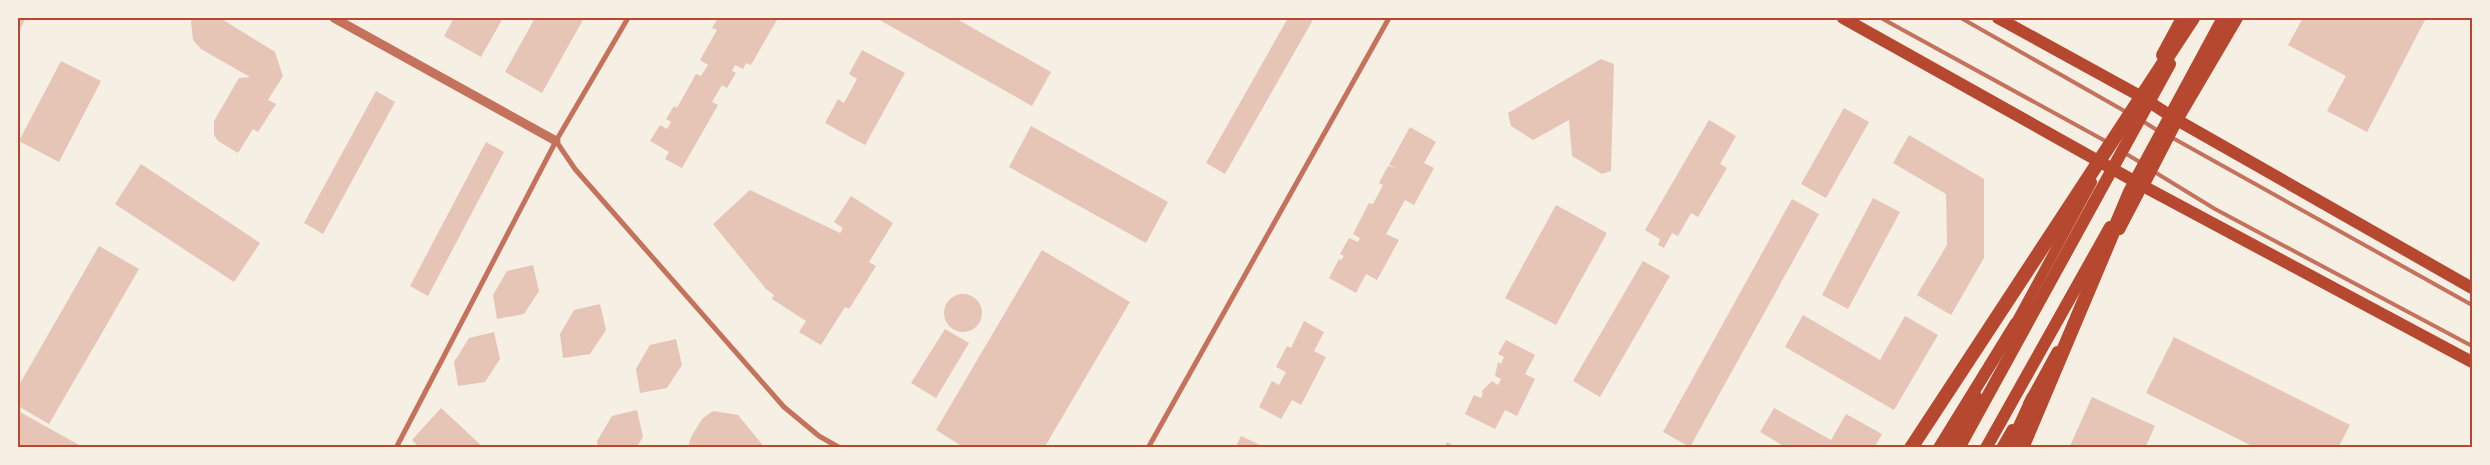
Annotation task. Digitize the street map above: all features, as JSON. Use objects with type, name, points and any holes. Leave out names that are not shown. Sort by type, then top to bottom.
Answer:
[{"type":"highway","points":[[1911,448],[2194,18]]},
{"type":"highway","points":[[2022,448],[2130,192],[2224,18]]},
{"type":"main road","points":[[1843,18],[2144,186],[2472,362]]},
{"type":"main road","points":[[1998,18],[2140,96],[2178,120],[2472,288]]},
{"type":"main road","points":[[1950,448],[2104,162],[2116,148],[2130,114],[2182,18]]},
{"type":"main road","points":[[1959,448],[2194,18]]},
{"type":"main road","points":[[2009,448],[2032,398],[2144,186],[2168,136],[2238,18]]},
{"type":"main road","points":[[1986,448],[2130,192]]},
{"type":"main road","points":[[1939,448],[2016,323]]},
{"type":"main road","points":[[2001,448],[2032,398]]},
{"type":"street","points":[[334,18],[556,141],[575,169],[784,407],[819,436],[840,448]]},
{"type":"street","points":[[396,448],[556,141],[628,18]]},
{"type":"street","points":[[1148,448],[1389,18]]},
{"type":"lane","points":[[1881,18],[2116,148],[2215,209],[2472,346]]},
{"type":"lane","points":[[1961,18],[2168,136],[2472,305]]},
{"type":"building","points":[[18,18],[26,18],[18,33]]},
{"type":"building","points":[[193,18],[220,18],[275,52],[283,76],[268,100],[276,104],[258,132],[253,129],[238,153],[218,141],[214,135],[214,121],[239,78],[250,77],[201,49],[193,40],[191,21]]},
{"type":"building","points":[[454,18],[503,18],[481,57],[444,36]]},
{"type":"building","points":[[535,18],[584,18],[542,93],[505,72]]},
{"type":"building","points":[[718,18],[778,18],[751,65],[746,63],[743,69],[735,65],[732,71],[736,73],[727,88],[722,85],[712,102],[718,105],[682,168],[665,159],[669,152],[650,141],[660,125],[667,129],[671,122],[666,119],[674,106],[677,108],[696,74],[701,76],[708,65],[700,60],[717,30],[712,28]]},
{"type":"building","points":[[876,18],[955,18],[1051,72],[1032,106]]},
{"type":"building","points":[[1288,18],[1314,18],[1225,174],[1206,163]]},
{"type":"building","points":[[2303,18],[2426,18],[2367,132],[2327,111],[2346,76],[2288,45]]},
{"type":"building","points":[[862,50],[905,73],[865,145],[825,123],[838,99],[844,103],[857,79],[849,74]]},
{"type":"building","points":[[1601,59],[1614,64],[1611,171],[1602,174],[1572,156],[1569,120],[1533,140],[1511,126],[1508,113]]},
{"type":"building","points":[[61,61],[101,81],[59,162],[19,141]]},
{"type":"building","points":[[376,91],[395,102],[323,234],[304,223]]},
{"type":"building","points":[[1844,108],[1869,122],[1826,198],[1801,184]]},
{"type":"building","points":[[1709,120],[1736,136],[1720,164],[1727,168],[1698,217],[1691,213],[1678,236],[1672,233],[1664,248],[1658,245],[1660,239],[1645,230]]},
{"type":"building","points":[[1031,126],[1168,202],[1146,243],[1009,167]]},
{"type":"building","points":[[1410,127],[1436,142],[1424,163],[1434,168],[1414,205],[1405,200],[1386,234],[1399,240],[1377,280],[1366,274],[1356,293],[1329,278],[1339,259],[1341,260],[1344,256],[1340,254],[1349,238],[1358,242],[1360,238],[1353,234],[1369,203],[1373,204],[1383,185],[1379,183],[1388,166],[1396,168],[1389,165]]},
{"type":"building","points":[[1909,135],[1984,179],[1984,258],[1951,315],[1917,295],[1947,245],[1946,194],[1893,163]]},
{"type":"building","points":[[486,142],[504,152],[428,296],[410,286]]},
{"type":"building","points":[[141,164],[260,243],[234,282],[115,204]]},
{"type":"building","points":[[750,190],[840,233],[843,228],[834,222],[851,196],[893,223],[869,262],[876,266],[849,309],[845,307],[821,345],[799,332],[806,321],[772,299],[774,295],[766,289],[713,224]]},
{"type":"building","points":[[1873,198],[1900,212],[1848,309],[1822,295]]},
{"type":"building","points":[[1792,199],[1819,214],[1690,447],[1663,432]]},
{"type":"building","points":[[1556,205],[1607,233],[1556,325],[1505,298]]},
{"type":"building","points":[[99,246],[139,269],[49,424],[18,406],[18,387]]},
{"type":"building","points":[[1042,250],[1130,302],[1044,448],[965,448],[936,430]]},
{"type":"building","points":[[1643,261],[1670,276],[1600,397],[1573,381]]},
{"type":"building","points":[[533,265],[539,291],[524,314],[497,319],[493,295],[507,271]]},
{"type":"building","points":[[963,294],[976,300],[982,313],[976,326],[963,332],[950,326],[944,313],[950,300]]},
{"type":"building","points":[[600,304],[606,330],[590,354],[563,358],[560,334],[574,310]]},
{"type":"building","points":[[1803,315],[1880,360],[1905,316],[1938,335],[1894,410],[1785,347]]},
{"type":"building","points":[[1304,321],[1324,332],[1314,351],[1326,357],[1301,405],[1292,400],[1281,419],[1259,407],[1272,381],[1279,385],[1286,372],[1276,367],[1287,346],[1291,348]]},
{"type":"building","points":[[945,329],[969,343],[936,398],[911,383]]},
{"type":"building","points":[[494,332],[500,359],[485,382],[458,386],[454,362],[469,338]]},
{"type":"building","points":[[2174,337],[2350,425],[2338,448],[2256,448],[2146,393]]},
{"type":"building","points":[[676,339],[682,365],[667,388],[640,393],[636,369],[650,345]]},
{"type":"building","points":[[1506,340],[1535,355],[1525,374],[1535,379],[1517,416],[1505,410],[1495,429],[1465,414],[1474,395],[1481,398],[1483,393],[1481,392],[1492,381],[1498,385],[1501,379],[1495,376],[1498,362],[1501,364],[1504,357],[1498,354]]},
{"type":"building","points":[[2092,397],[2155,426],[2145,448],[2069,448]]},
{"type":"building","points":[[441,408],[484,448],[420,448],[412,440]]},
{"type":"building","points":[[1774,408],[1831,440],[1846,414],[1882,434],[1874,448],[1787,448],[1760,432]]},
{"type":"building","points":[[637,410],[643,437],[636,448],[598,448],[597,441],[612,416]]},
{"type":"building","points":[[18,411],[81,446],[81,448],[18,446]]},
{"type":"building","points":[[713,411],[738,415],[765,448],[688,448],[691,437],[702,419]]},
{"type":"building","points":[[1241,436],[1262,446],[1261,448],[1235,448]]},
{"type":"building","points":[[1447,442],[1457,448],[1444,448]]}]
